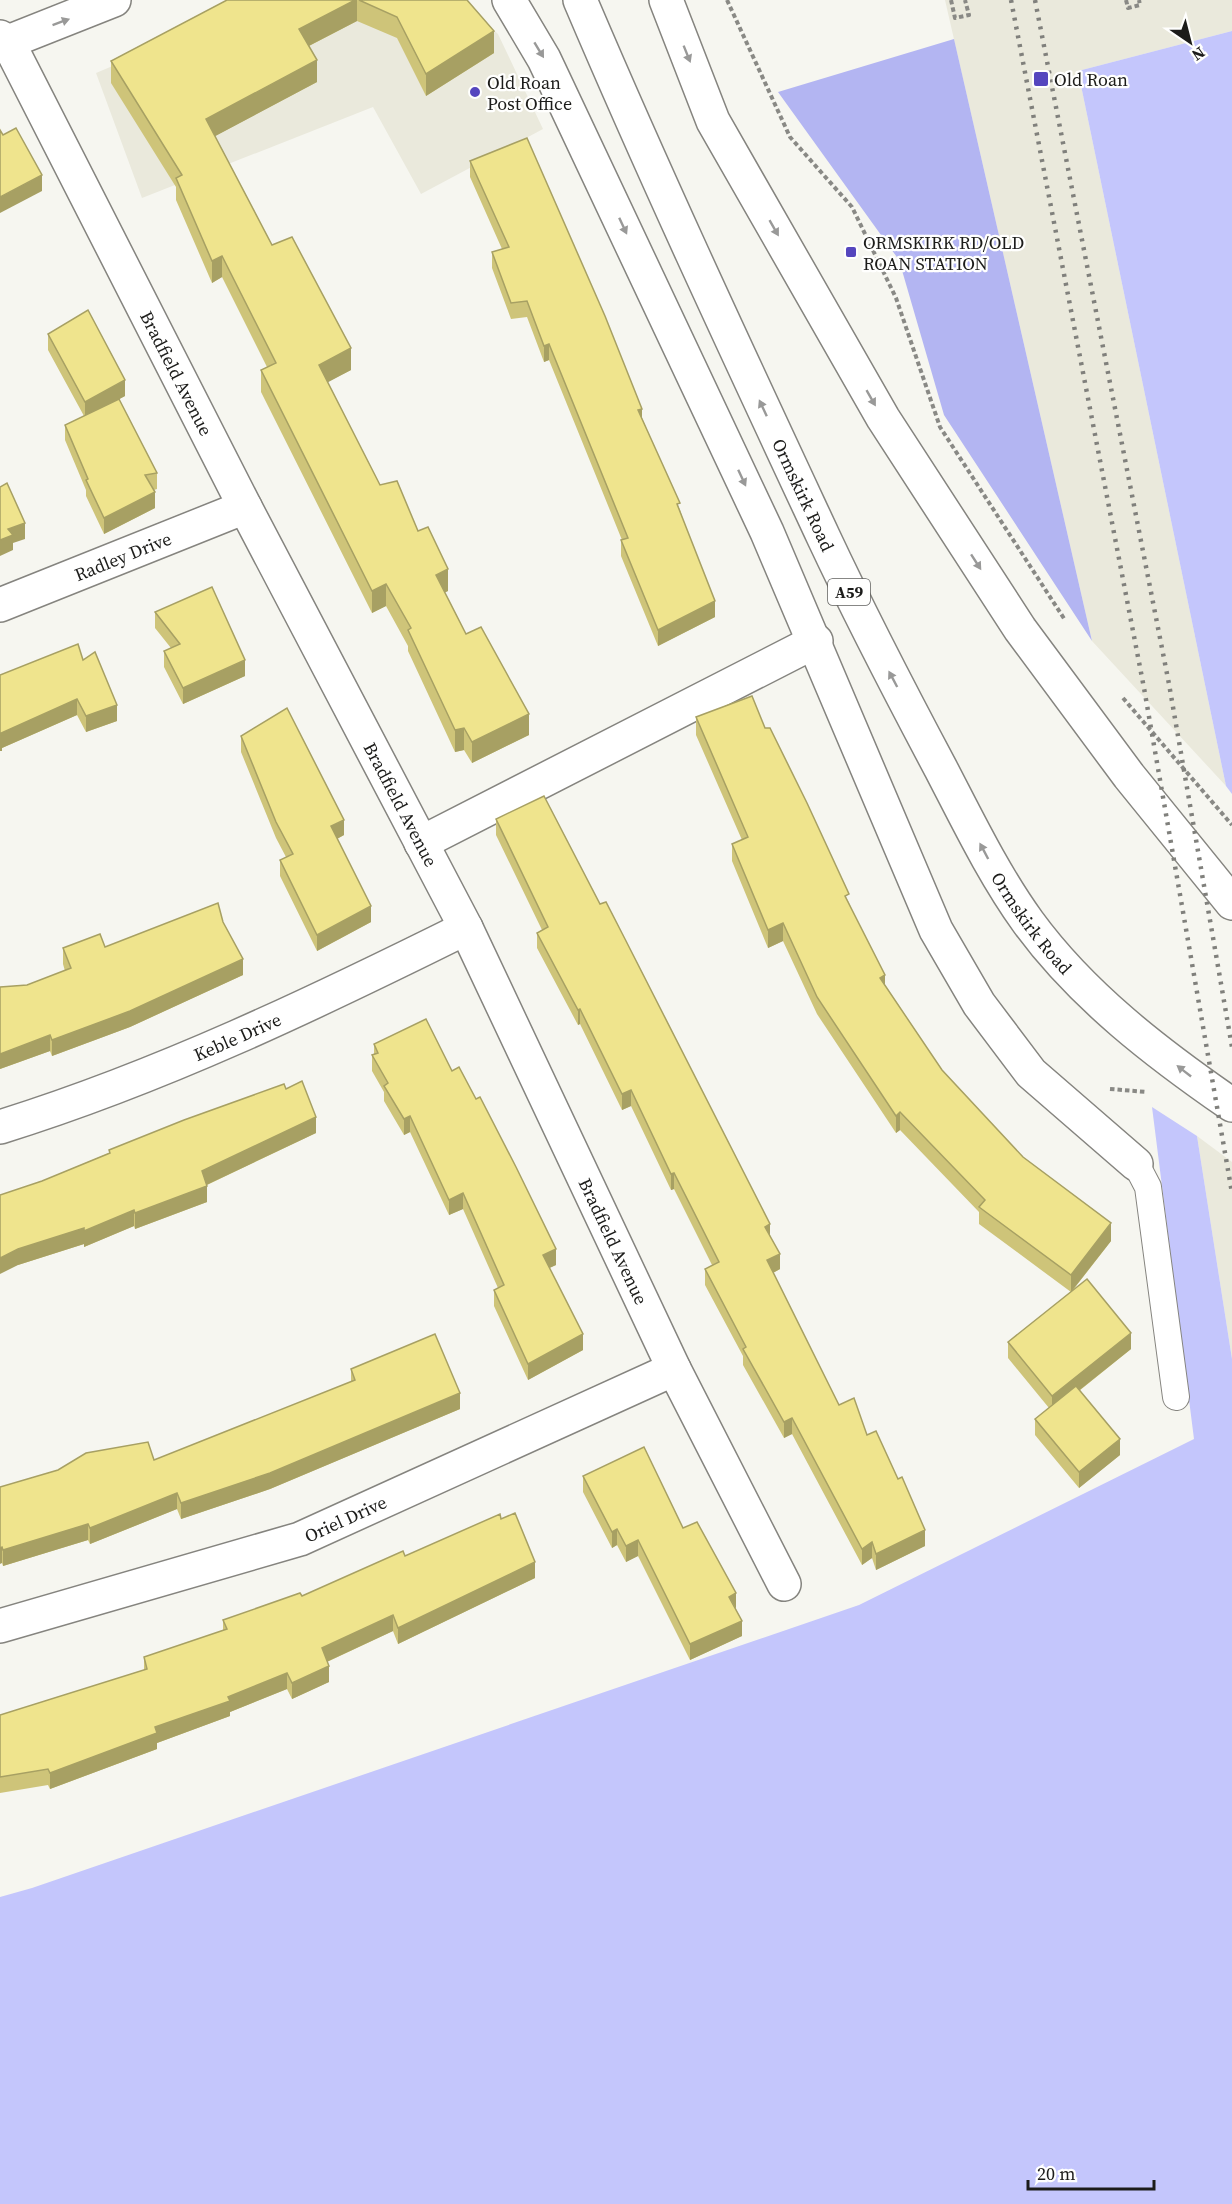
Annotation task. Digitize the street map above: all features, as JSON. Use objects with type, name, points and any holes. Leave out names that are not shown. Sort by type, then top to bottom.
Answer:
[{"type":"main road","points":[[4,39],[114,0]]},
{"type":"main road","points":[[509,0],[544,59],[762,521],[816,642],[936,930],[980,1004],[1031,1073],[1136,1164]]},
{"type":"main road","name":"Ormskirk Road","points":[[580,0],[661,189],[868,633],[992,866],[1029,923],[1071,973],[1124,1023],[1189,1075],[1232,1105]]},
{"type":"main road","points":[[666,0],[713,121],[883,418],[1020,629],[1129,776],[1232,903]]},
{"type":"main road","name":"Bradfield Avenue","points":[[4,39],[245,507],[466,928],[674,1369],[784,1584]]},
{"type":"main road","name":"Radley Drive","points":[[0,604],[245,507]]},
{"type":"main road","points":[[422,843],[816,642]]},
{"type":"main road","name":"Keble Drive","points":[[0,1127],[74,1104],[323,999],[466,928]]},
{"type":"main road","name":"Oriel Drive","points":[[0,1626],[300,1539],[674,1369]]},
{"type":"lane","points":[[1136,1164],[1148,1187],[1176,1397]]},
{"type":"path","points":[[727,0],[790,136],[852,207],[896,298],[940,428],[1068,625]]},
{"type":"path","points":[[951,0],[955,18],[969,15],[965,0]]},
{"type":"path","points":[[1126,0],[1128,8],[1140,5],[1139,0]]},
{"type":"path","points":[[1117,692],[1232,825]]},
{"type":"path","points":[[1055,1094],[1074,1086],[1154,1093],[1189,1075]]},
{"type":"shaded area","points":[[269,0],[461,0],[498,34],[543,129],[421,194],[373,107],[142,198],[96,73]]},
{"type":"shaded area","points":[[945,0],[1232,0],[1232,31],[1078,71],[1226,786],[1092,641]]},
{"type":"shaded area","points":[[1232,31],[1232,794],[1226,786],[1078,71]]},
{"type":"shaded area","points":[[954,39],[1092,641],[944,415],[899,260],[778,92]]},
{"type":"shaded area","points":[[1152,1107],[1197,1136],[1232,1359],[1232,2204],[0,2204],[0,1897],[859,1605],[1194,1439]]},
{"type":"shaded area","points":[[1197,1136],[1232,1162],[1232,1359]]},
{"type":"building","points":[[227,0],[355,0],[299,29],[317,60],[206,119],[272,245],[292,237],[351,348],[319,365],[380,485],[397,481],[418,531],[428,527],[448,569],[436,575],[466,634],[481,627],[529,714],[472,742],[464,728],[455,730],[408,630],[411,628],[386,584],[372,591],[261,370],[276,363],[222,256],[212,261],[176,178],[182,175],[111,61]]},
{"type":"building","points":[[359,0],[467,0],[494,31],[426,74],[397,17]]},
{"type":"building","points":[[16,128],[42,175],[0,197],[0,130],[3,135]]},
{"type":"building","points":[[527,138],[605,316],[642,409],[638,410],[680,503],[677,504],[715,601],[658,630],[621,540],[628,538],[549,344],[544,346],[527,301],[511,303],[492,252],[509,247],[470,161]]},
{"type":"building","points":[[88,310],[125,380],[85,402],[48,334]]},
{"type":"building","points":[[119,399],[157,473],[145,475],[155,492],[104,518],[86,480],[88,479],[65,425]]},
{"type":"building","points":[[7,483],[25,523],[8,529],[13,535],[0,540],[0,487]]},
{"type":"building","points":[[212,587],[245,660],[183,688],[164,651],[180,644],[155,612]]},
{"type":"building","points":[[78,644],[83,660],[95,652],[117,705],[86,716],[77,699],[0,735],[0,675]]},
{"type":"building","points":[[752,696],[765,728],[770,728],[849,894],[845,896],[885,975],[880,978],[942,1070],[1023,1157],[1111,1223],[1071,1275],[979,1207],[985,1200],[900,1112],[896,1116],[817,997],[783,923],[768,930],[732,844],[748,837],[696,717]]},
{"type":"building","points":[[287,708],[344,820],[331,826],[371,906],[317,935],[280,860],[293,854],[276,822],[241,736]]},
{"type":"building","points":[[544,796],[600,904],[606,902],[770,1224],[765,1227],[780,1254],[767,1260],[839,1405],[854,1398],[867,1435],[876,1431],[898,1479],[902,1477],[925,1530],[876,1554],[872,1542],[862,1549],[792,1418],[784,1422],[743,1349],[746,1347],[705,1269],[719,1262],[674,1173],[671,1174],[631,1090],[622,1094],[580,1009],[578,1010],[537,933],[548,927],[496,819]]},
{"type":"building","points":[[218,903],[223,922],[243,959],[130,1011],[52,1040],[50,1035],[0,1054],[0,987],[27,985],[71,968],[63,948],[100,934],[105,947]]},
{"type":"building","points":[[426,1019],[452,1071],[459,1067],[476,1099],[480,1097],[516,1167],[556,1249],[543,1255],[583,1334],[528,1364],[494,1290],[504,1285],[463,1193],[449,1200],[410,1116],[404,1119],[384,1086],[388,1083],[372,1055],[378,1053],[374,1044]]},
{"type":"building","points":[[302,1081],[316,1117],[202,1171],[207,1186],[135,1213],[134,1210],[84,1231],[84,1228],[18,1249],[0,1258],[0,1195],[42,1181],[110,1153],[109,1150],[184,1120],[284,1084],[286,1089]]},
{"type":"building","points":[[1087,1279],[1131,1333],[1052,1396],[1008,1342]]},
{"type":"building","points":[[435,1334],[460,1393],[270,1473],[181,1503],[177,1493],[90,1528],[88,1524],[3,1550],[2,1547],[0,1548],[0,1487],[58,1470],[86,1453],[148,1442],[154,1460],[355,1380],[351,1369]]},
{"type":"building","points":[[1076,1386],[1120,1439],[1079,1472],[1035,1419]]},
{"type":"building","points":[[644,1447],[683,1528],[697,1522],[736,1593],[729,1597],[742,1621],[690,1644],[638,1540],[626,1546],[617,1529],[612,1532],[583,1476]]},
{"type":"building","points":[[515,1513],[535,1562],[398,1628],[393,1615],[322,1648],[329,1666],[292,1683],[287,1673],[228,1697],[230,1701],[155,1727],[157,1733],[50,1773],[48,1769],[0,1777],[0,1715],[147,1669],[144,1657],[227,1629],[223,1620],[300,1593],[302,1596],[403,1551],[405,1556],[500,1514],[501,1519]]},
{"type":"railway","points":[[1011,0],[1144,688],[1232,1193]]},
{"type":"railway","points":[[1035,0],[1169,684],[1232,1047]]},
{"type":"place","name":"Old Roan","points":[[1041,79]]},
{"type":"place","name":"Old Roan Post Office","points":[[475,92]]},
{"type":"place","name":"ORMSKIRK RD/OLD ROAN STATION","points":[[851,252]]}]
